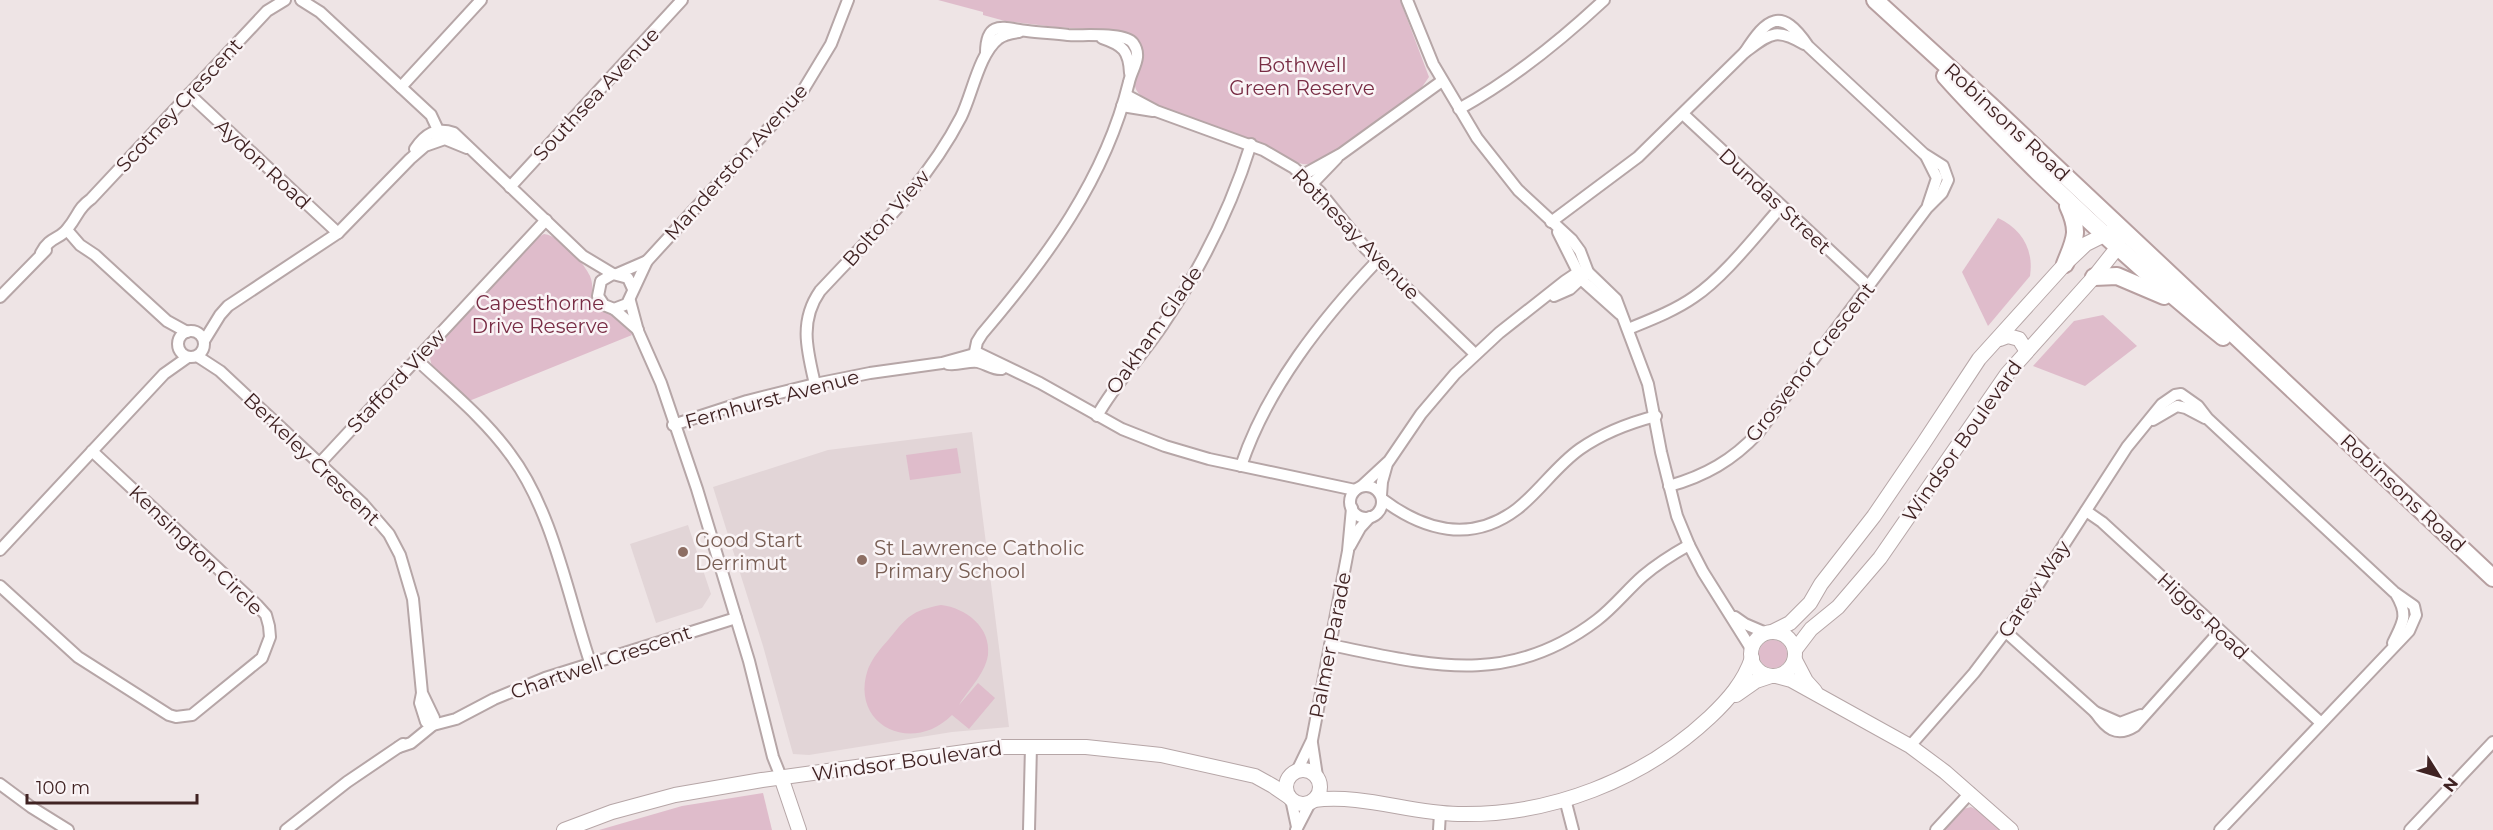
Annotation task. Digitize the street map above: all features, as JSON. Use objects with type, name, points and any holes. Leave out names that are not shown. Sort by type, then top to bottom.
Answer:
[{"type":"main road","name":"Robinsons Road","points":[[1875,0],[2121,227],[2493,578]]},
{"type":"main road","name":"Robinsons Road","points":[[1893,16],[1980,116],[2102,234],[2179,302],[2312,409]]},
{"type":"main road","points":[[2065,264],[2077,234],[2075,220],[2066,200]]},
{"type":"main road","points":[[2094,277],[2117,276],[2179,302]]},
{"type":"street","name":"Scotney Crescent","points":[[0,297],[41,253],[48,242],[71,232],[77,212],[275,0]]},
{"type":"street","name":"Scotney Crescent","points":[[267,11],[285,0]]},
{"type":"street","points":[[301,0],[320,12]]},
{"type":"street","points":[[311,0],[320,12],[421,108],[435,134],[467,148],[583,256],[615,274],[628,278],[633,289],[630,301],[638,331],[661,382],[673,425],[696,489],[736,618],[773,757],[799,830]]},
{"type":"street","points":[[401,87],[481,0]]},
{"type":"street","name":"Southsea Avenue","points":[[510,187],[682,0]]},
{"type":"street","name":"Manderston Avenue","points":[[633,289],[647,261],[802,92],[831,44],[849,0]]},
{"type":"street","points":[[1407,0],[1424,44],[1442,81],[1496,165],[1551,222],[1582,275],[1612,294],[1643,368],[1656,416],[1669,486],[1689,545],[1752,654],[1758,670],[1791,680],[1910,746],[1970,793],[2011,830]]},
{"type":"street","points":[[1459,109],[1510,77],[1544,52],[1604,0]]},
{"type":"street","name":"Bolton View","points":[[815,384],[805,334],[807,318],[812,305],[820,291],[901,205],[932,165],[961,117],[986,53],[1001,36],[1023,31],[1098,37],[1122,46],[1132,52],[1126,95]]},
{"type":"street","name":"Grosvenor Crescent","points":[[1551,222],[1624,169],[1683,114],[1744,52],[1764,38],[1777,33],[1789,35],[1808,45],[1924,154],[1937,178],[1927,208],[1769,419],[1748,443],[1708,472],[1669,486]]},
{"type":"street","points":[[1303,175],[1341,154],[1442,81]]},
{"type":"street","name":"Aydon Road","points":[[189,94],[338,233]]},
{"type":"street","points":[[1126,95],[1104,153],[1068,223],[1034,271],[977,342],[978,358],[1040,383],[1097,416],[1165,446],[1326,486],[1358,488],[1371,486],[1381,497],[1407,517]]},
{"type":"street","name":"Rothesay Avenue","points":[[1126,95],[1156,111],[1251,144],[1303,175],[1378,260],[1475,354]]},
{"type":"street","name":"Rothesay Avenue","points":[[1122,106],[1156,111]]},
{"type":"street","name":"Dundas Street","points":[[1683,114],[1868,286]]},
{"type":"street","points":[[0,550],[164,374],[198,351],[220,315],[234,301],[338,233],[435,134]]},
{"type":"street","name":"Oakham Glade","points":[[1097,416],[1111,391],[1164,323],[1194,274],[1226,211],[1251,144]]},
{"type":"street","points":[[1312,184],[1341,154]]},
{"type":"street","points":[[1628,329],[1673,309],[1695,296],[1717,277],[1781,207]]},
{"type":"street","name":"Stafford View","points":[[320,463],[546,220]]},
{"type":"street","points":[[2102,234],[2121,227]]},
{"type":"street","name":"Windsor Boulevard","points":[[1795,655],[1811,629],[1838,607],[1880,558],[1978,412],[2026,350],[2094,277],[2117,248],[2121,227]]},
{"type":"street","points":[[71,232],[168,321],[200,334],[198,351]]},
{"type":"street","name":"Windsor Boulevard","points":[[1769,632],[1790,623],[1810,603],[1821,584],[1880,507],[1979,359],[2000,339],[2065,264],[2086,244],[2102,234]]},
{"type":"street","points":[[583,256],[598,286],[600,301],[614,309],[638,331]]},
{"type":"street","points":[[1241,466],[1255,431],[1293,365],[1340,302],[1378,260]]},
{"type":"street","points":[[598,286],[604,278],[647,261]]},
{"type":"street","points":[[1351,507],[1350,500],[1358,488],[1389,461],[1427,406],[1475,354],[1513,321],[1543,300],[1570,289],[1582,275]]},
{"type":"street","points":[[614,309],[623,307],[630,301]]},
{"type":"street","points":[[164,374],[181,336],[220,315]]},
{"type":"street","points":[[168,321],[178,346]]},
{"type":"street","points":[[2000,339],[2008,336],[2019,339],[2026,350]]},
{"type":"street","points":[[178,346],[198,351]]},
{"type":"street","name":"Berkeley Crescent","points":[[198,351],[376,517],[400,555],[413,599],[422,693],[431,722]]},
{"type":"street","name":"Fernhurst Avenue","points":[[673,425],[747,401],[815,384],[870,373],[942,363],[957,365],[978,358]]},
{"type":"street","points":[[417,360],[493,432],[529,483],[550,536],[590,662]]},
{"type":"street","name":"Carew Way","points":[[1910,746],[1974,673],[2006,632],[2127,447],[2162,404],[2175,395],[2181,394],[2198,406],[2208,419],[2394,591],[2414,606],[2416,615],[2409,631],[2320,722],[2220,830]]},
{"type":"street","points":[[1326,486],[1357,515],[1387,514],[1407,517],[1431,527],[1446,530],[1471,529],[1494,522],[1517,509],[1553,471],[1580,449],[1612,431],[1656,416]]},
{"type":"street","name":"Kensington Circle","points":[[0,586],[78,657],[154,708],[169,715],[184,717],[192,715],[262,658],[270,637],[266,615],[258,605],[92,450]]},
{"type":"street","points":[[1372,516],[1380,509],[1381,483],[1389,461]]},
{"type":"street","name":"Palmer Parade","points":[[1295,771],[1312,740],[1348,551],[1351,507]]},
{"type":"street","name":"Higgs Road","points":[[2086,511],[2102,522],[2320,722]]},
{"type":"street","name":"Palmer Parade","points":[[1348,551],[1359,528],[1372,516]]},
{"type":"street","points":[[1330,645],[1453,666],[1481,666],[1513,661],[1546,650],[1572,637],[1598,619],[1644,574],[1689,545]]},
{"type":"street","points":[[1728,611],[1745,624],[1769,632],[1778,632],[1789,639],[1806,681],[1820,697]]},
{"type":"street","name":"Chartwell Crescent","points":[[286,830],[347,782],[399,747],[411,743],[431,722],[468,711],[545,678],[590,662],[736,618]]},
{"type":"street","points":[[2006,632],[2095,712],[2120,723],[2144,713],[2220,631]]},
{"type":"street","points":[[1728,700],[1747,673],[1756,640],[1769,632]]},
{"type":"street","points":[[1290,798],[1300,804],[1350,798],[1397,808],[1440,813],[1503,812],[1565,800],[1619,779],[1654,760],[1687,737],[1728,700],[1756,681],[1788,671],[1795,655]]},
{"type":"street","name":"Palmer Parade","points":[[1312,740],[1318,778]]},
{"type":"street","points":[[2410,830],[2493,742]]},
{"type":"street","points":[[1029,830],[1031,746]]},
{"type":"street","name":"Windsor Boulevard","points":[[564,830],[649,801],[781,777],[799,777],[965,750],[1031,746],[1086,747],[1140,752],[1201,763],[1255,776],[1290,798]]},
{"type":"street","points":[[1297,829],[1286,786],[1287,780],[1295,771],[1308,770],[1350,798]]},
{"type":"street","name":"Windsor Boulevard","points":[[1255,776],[1295,771]]},
{"type":"street","points":[[1297,829],[1320,790],[1318,778]]},
{"type":"street","points":[[0,784],[68,830]]},
{"type":"street","points":[[1936,830],[1970,793]]},
{"type":"street","points":[[1565,800],[1573,830]]},
{"type":"street","points":[[1439,830],[1440,813]]},
{"type":"shaded area","name":"St Lawrence Catholic Primary School","points":[[972,432],[1009,727],[952,732],[809,755],[793,754],[763,646],[713,487],[828,450]]},
{"type":"shaded area","points":[[688,525],[711,594],[702,608],[656,623],[630,544]]},
{"type":"green space","name":"Bothwell Green Reserve","points":[[938,0],[1400,0],[1429,77],[1422,87],[1350,142],[1320,160],[1303,164],[1246,137],[1187,117],[1143,97],[1135,87],[1140,58],[1138,42],[1127,32],[1005,21],[983,15],[983,12]]},
{"type":"green space","points":[[1998,218],[2020,234],[2028,249],[2031,266],[2030,276],[1988,326],[1962,272]]},
{"type":"green space","name":"Capesthorne Drive Reserve","points":[[544,234],[557,239],[577,257],[590,276],[595,305],[625,323],[632,335],[469,401],[432,367],[429,354],[537,238]]},
{"type":"green space","points":[[2103,315],[2137,346],[2085,386],[2033,366],[2074,321]]},
{"type":"green space","points":[[957,448],[961,473],[910,480],[906,455]]},
{"type":"green space","points":[[941,605],[968,615],[981,628],[988,645],[988,655],[983,669],[959,705],[978,683],[995,698],[969,729],[952,715],[936,727],[919,733],[902,733],[888,728],[875,719],[867,705],[864,688],[868,669],[877,653],[906,620],[916,612]]},
{"type":"green space","points":[[1773,640],[1783,644],[1787,654],[1783,664],[1773,668],[1763,664],[1759,654],[1763,644]]},
{"type":"green space","points":[[763,793],[772,830],[599,830],[682,806]]},
{"type":"green space","points":[[1971,807],[1981,812],[2001,830],[1943,830],[1963,809]]},
{"type":"place","name":"Good Start Derrimut","points":[[683,552]]},
{"type":"place","name":"St Lawrence Catholic Primary School","points":[[862,560]]}]
